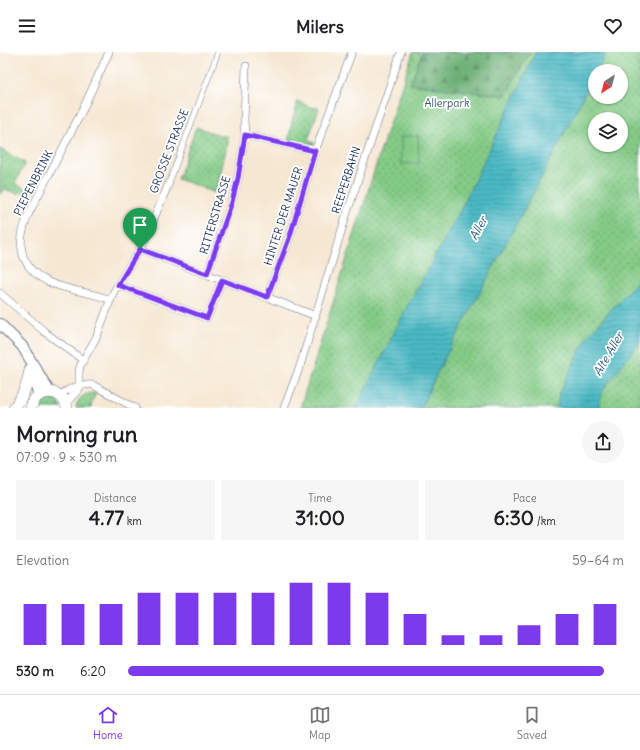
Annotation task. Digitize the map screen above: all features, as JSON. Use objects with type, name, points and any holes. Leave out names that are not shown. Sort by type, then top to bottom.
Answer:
[{"type":"main road","points":[[0,324],[17,341],[56,398]]},
{"type":"main road","points":[[25,352],[30,370],[56,398]]},
{"type":"main road","points":[[14,408],[23,396],[30,370]]},
{"type":"main road","points":[[31,408],[33,402],[56,398]]},
{"type":"street","name":"PIEPENBRINK","points":[[109,52],[69,138],[28,216],[22,230],[22,251],[26,263],[32,271],[40,277],[61,286],[111,300]]},
{"type":"street","name":"GROSSE STRASSE","points":[[80,386],[79,369],[97,336],[118,285],[140,249],[154,220],[218,52]]},
{"type":"street","name":"HINTER DER MAUER","points":[[267,297],[290,236],[315,151],[352,52]]},
{"type":"street","name":"REEPERBAHN","points":[[284,408],[300,366],[348,209],[401,52]]},
{"type":"street","name":"RITTERSTRASSE","points":[[207,274],[232,202],[238,178],[245,135],[244,121],[246,66]]},
{"type":"street","points":[[245,135],[315,151]]},
{"type":"street","points":[[140,249],[316,316]]},
{"type":"street","points":[[118,285],[207,318],[222,280]]},
{"type":"street","points":[[0,293],[46,333],[83,360]]},
{"type":"street","points":[[56,398],[78,390],[80,386],[93,385],[135,408]]},
{"type":"green space","name":"Allerpark","points":[[413,52],[640,52],[640,408],[300,408]]},
{"type":"green space","points":[[422,52],[530,52],[505,96],[410,84]]},
{"type":"green space","points":[[297,101],[310,107],[319,108],[308,140],[314,143],[312,148],[288,142],[293,116],[295,116]]},
{"type":"green space","points":[[196,127],[222,136],[227,136],[227,145],[216,193],[178,179]]},
{"type":"green space","points":[[418,136],[419,163],[401,164],[401,137]]},
{"type":"green space","points":[[0,149],[25,163],[15,184],[32,192],[29,197],[21,192],[19,194],[4,189],[1,195],[0,194]]},
{"type":"green space","points":[[86,394],[96,394],[92,401],[91,408],[76,408],[81,398]]},
{"type":"green space","points":[[46,396],[56,399],[61,408],[35,408],[36,405]]},
{"type":"water","name":"Aller","points":[[536,52],[606,52],[600,64],[588,64],[588,87],[440,367],[421,408],[356,408],[407,307],[461,209]]},
{"type":"water","name":"Alte Aller","points":[[640,278],[640,341],[603,390],[598,408],[557,408],[559,394],[587,337]]},
{"type":"route","points":[[245,135],[315,151],[290,236],[267,297],[222,280],[207,318],[118,285],[140,249],[207,274],[232,202],[238,178],[245,135]]}]
